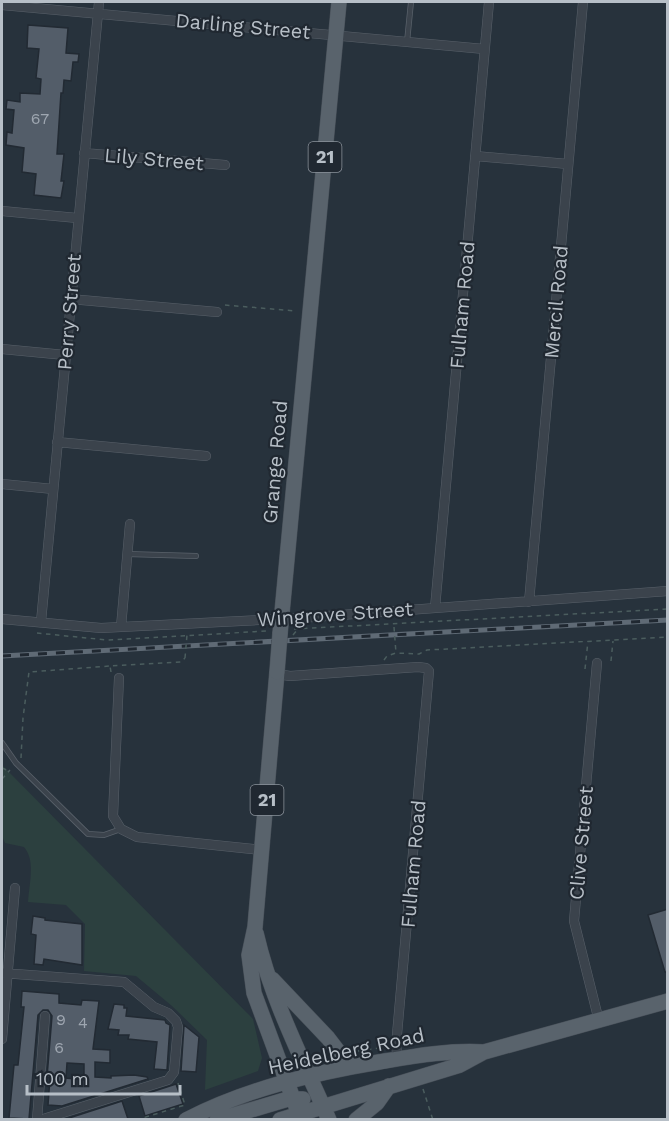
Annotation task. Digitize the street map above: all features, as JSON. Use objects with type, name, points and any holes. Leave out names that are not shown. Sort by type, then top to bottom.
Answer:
[{"type":"main road","name":"Grange Road","points":[[287,1082],[254,993],[249,955],[255,927],[339,2]]},
{"type":"main road","name":"Grange Road","points":[[255,927],[266,973],[309,1076]]},
{"type":"main road","points":[[266,973],[344,1058],[355,1058]]},
{"type":"main road","name":"Heidelberg Road","points":[[280,1119],[326,1113],[388,1086],[460,1065],[484,1052],[668,1001]]},
{"type":"main road","name":"Heidelberg Road","points":[[186,1119],[227,1101],[330,1071],[355,1058],[397,1052],[455,1050],[484,1052]]},
{"type":"main road","name":"21","points":[[309,1076],[326,1113]]},
{"type":"main road","name":"21","points":[[287,1082],[300,1116]]},
{"type":"main road","points":[[356,1119],[377,1102],[388,1086]]},
{"type":"main road","points":[[217,1119],[293,1098],[326,1113]]},
{"type":"street","name":"Perry Street","points":[[41,622],[99,2]]},
{"type":"street","name":"Fulham Road","points":[[435,608],[489,2]]},
{"type":"street","name":"Mercil Road","points":[[529,602],[583,2]]},
{"type":"street","name":"Darling Street","points":[[2,5],[484,49]]},
{"type":"street","name":"Lily Street","points":[[84,153],[225,165]]},
{"type":"street","points":[[475,156],[568,164]]},
{"type":"street","points":[[2,211],[77,218]]},
{"type":"street","points":[[70,299],[219,308]]},
{"type":"street","points":[[2,349],[65,355]]},
{"type":"street","points":[[57,442],[206,456]]},
{"type":"street","points":[[2,484],[53,489]]},
{"type":"street","points":[[121,627],[130,524]]},
{"type":"street","name":"Wingrove Street","points":[[2,619],[101,628],[281,626],[435,608],[668,591]]},
{"type":"street","name":"Clive Street","points":[[597,663],[574,921],[599,1021]]},
{"type":"street","name":"Fulham Road","points":[[277,673],[290,676],[422,667],[428,669],[430,674],[397,1052]]},
{"type":"street","points":[[119,678],[113,816],[121,829],[137,837],[262,850]]},
{"type":"street","points":[[2,1039],[4,973],[15,888]]},
{"type":"street","points":[[4,973],[124,982],[154,1007],[168,1013],[176,1021],[178,1027],[174,1072],[163,1083],[39,1119],[45,1016]]},
{"type":"lane","points":[[407,42],[411,2]]},
{"type":"lane","points":[[127,554],[196,556]]},
{"type":"lane","points":[[2,743],[16,763],[88,834],[104,835],[121,829]]},
{"type":"path","points":[[219,308],[296,311]]},
{"type":"path","points":[[396,653],[394,624],[668,609]]},
{"type":"path","points":[[2,779],[21,758],[29,672],[181,662],[185,658],[187,635]]},
{"type":"path","points":[[387,656],[396,653],[419,654],[427,650],[668,637]]},
{"type":"path","points":[[611,661],[613,640]]},
{"type":"path","points":[[585,669],[588,641]]},
{"type":"path","points":[[110,666],[110,670],[119,678]]},
{"type":"path","points":[[2,768],[9,771]]},
{"type":"path","points":[[330,1071],[324,1054],[336,1049]]},
{"type":"path","points":[[355,1058],[397,1052]]},
{"type":"path","points":[[136,1119],[185,1105],[178,1082]]},
{"type":"path","points":[[423,1088],[433,1119]]},
{"type":"green space","points":[[2,765],[253,1019],[262,1058],[258,1071],[205,1090],[207,1040],[172,1006],[136,976],[84,971],[85,924],[66,905],[28,902],[31,866],[28,853],[24,847],[5,843],[2,836]]},
{"type":"building","points":[[28,25],[68,28],[66,53],[79,54],[78,62],[73,62],[71,81],[64,80],[63,93],[61,93],[57,154],[64,154],[61,181],[64,181],[61,198],[34,195],[36,174],[22,172],[24,148],[6,145],[7,132],[12,133],[14,110],[6,109],[7,100],[20,102],[20,93],[40,94],[41,79],[36,78],[39,49],[27,48]]},
{"type":"building","points":[[668,909],[668,972],[665,972],[648,915]]},
{"type":"building","points":[[33,916],[45,918],[45,920],[82,924],[82,965],[44,959],[43,965],[34,964],[36,935],[31,934]]},
{"type":"building","points":[[22,991],[59,994],[59,1003],[81,1005],[82,1000],[99,1001],[93,1049],[110,1050],[110,1063],[95,1062],[95,1077],[111,1078],[111,1076],[134,1075],[148,1079],[62,1106],[48,1105],[50,1078],[47,1077],[52,1016],[48,1010],[43,1010],[38,1015],[29,1119],[9,1118],[14,1065],[18,1065],[24,1007],[21,1007]],"holes":[[[67,1063],[84,1064],[84,1080],[66,1078]]]},
{"type":"building","points":[[114,1004],[124,1005],[124,1008],[127,1008],[126,1016],[165,1020],[170,1025],[167,1070],[154,1069],[157,1042],[128,1039],[129,1035],[118,1035],[119,1030],[108,1029]]},
{"type":"building","points":[[184,1025],[199,1037],[196,1072],[181,1071]]},
{"type":"building","points":[[176,1084],[183,1104],[145,1116],[139,1096]]},
{"type":"building","points":[[122,1101],[128,1119],[66,1119]]},
{"type":"railway","points":[[2,656],[668,620]]}]
